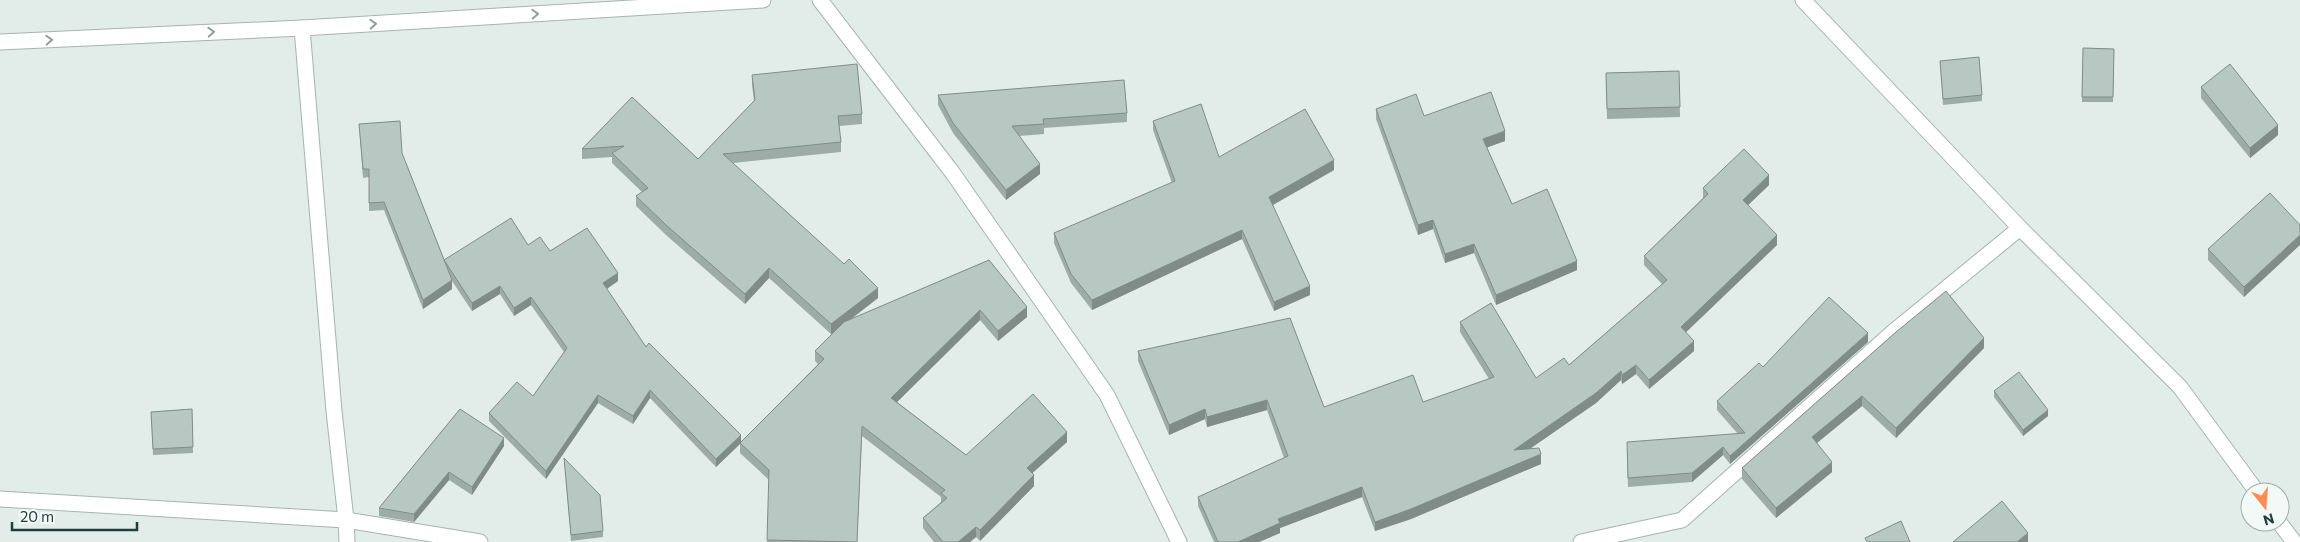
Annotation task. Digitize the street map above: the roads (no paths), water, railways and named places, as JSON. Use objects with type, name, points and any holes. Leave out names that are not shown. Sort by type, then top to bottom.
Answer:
[{"type":"street","points":[[0,42],[302,28],[763,0]]},
{"type":"street","points":[[820,0],[952,172],[1107,395],[1179,542]]},
{"type":"street","points":[[1803,0],[2020,228],[2180,387],[2250,482]]},
{"type":"street","points":[[302,28],[334,411],[347,542]]},
{"type":"street","points":[[1581,542],[1682,520],[1893,332],[2020,228]]},
{"type":"street","points":[[0,499],[346,520],[480,542]]}]
